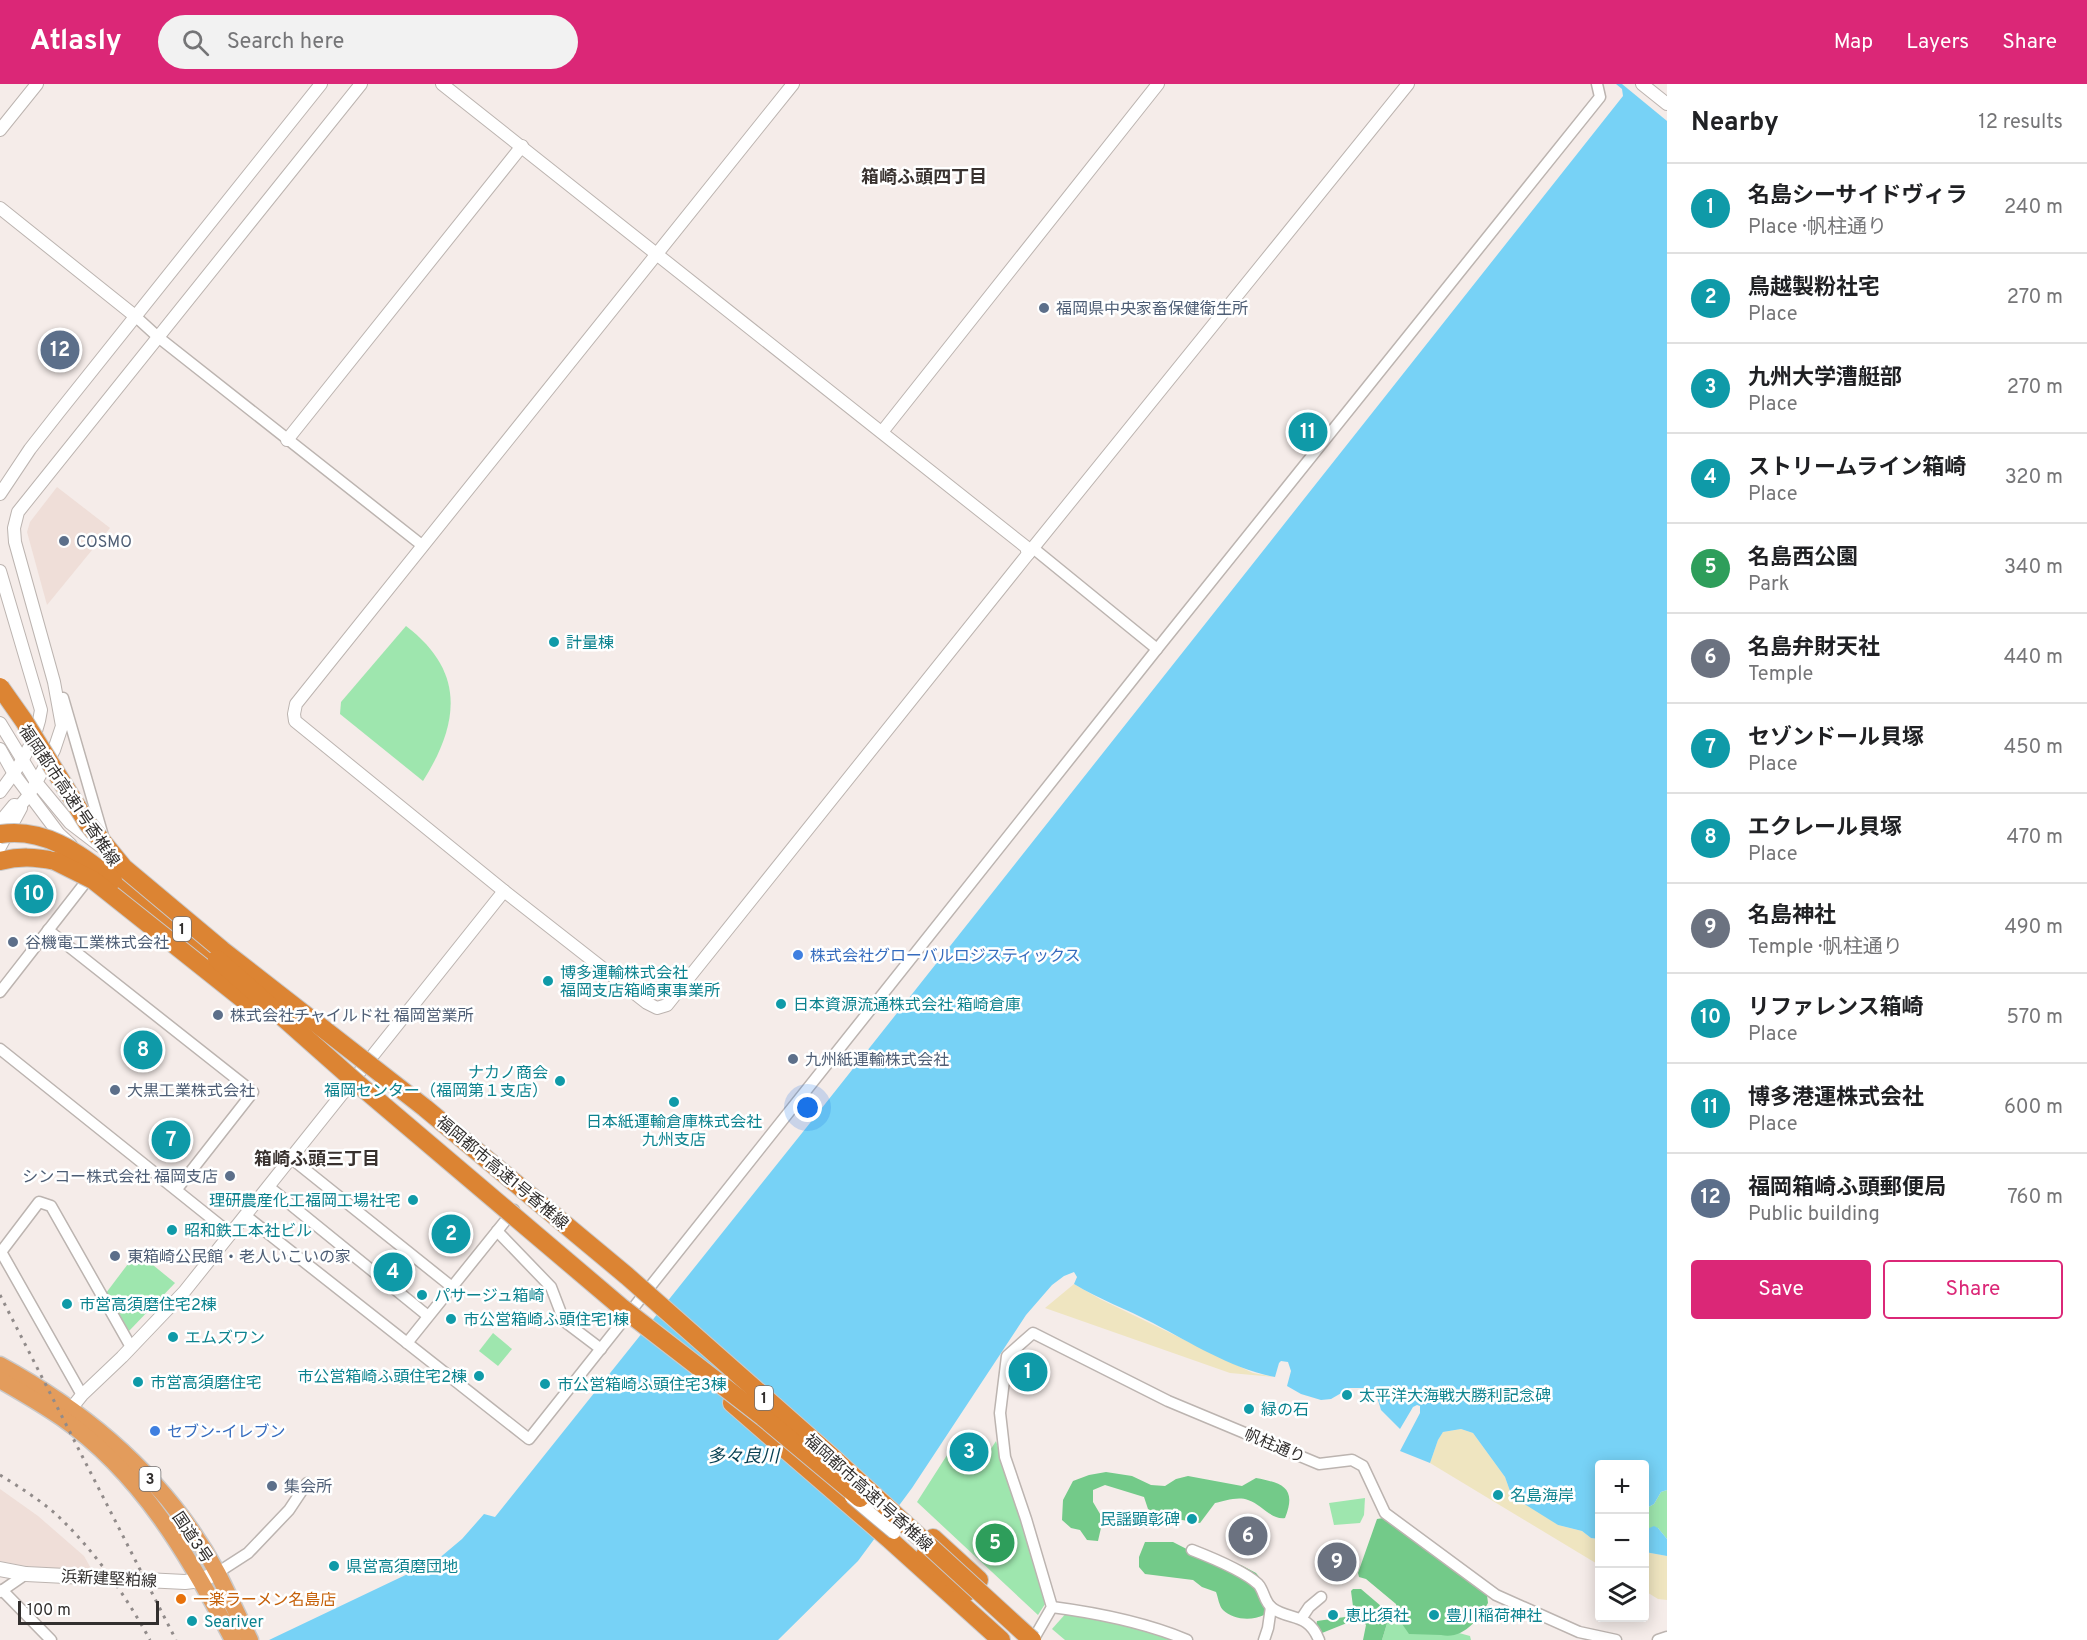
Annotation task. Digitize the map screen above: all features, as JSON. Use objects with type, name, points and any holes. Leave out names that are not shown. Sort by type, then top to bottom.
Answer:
[{"type":"highway","name":"福岡都市高速1号香椎線","points":[[0,687],[24,721],[88,824],[124,868],[213,942],[433,1114],[848,1472],[1029,1637]]},
{"type":"highway","name":"福岡都市高速1号香椎線","points":[[0,694],[86,824],[135,886],[160,910],[407,1126],[636,1320],[772,1424],[1029,1637]]},
{"type":"highway","points":[[326,1030],[290,1020],[75,850],[44,836],[12,832],[0,847],[17,857],[55,861],[93,880],[355,1088],[407,1126]]},
{"type":"highway","points":[[630,1283],[675,1306],[760,1381],[1001,1640]]},
{"type":"highway","points":[[636,1320],[898,1528],[958,1559],[1029,1637]]},
{"type":"highway","name":"国道3号","points":[[0,1365],[72,1407],[132,1460],[162,1493],[217,1573],[250,1640]]},
{"type":"highway","name":"国道3号","points":[[0,1380],[72,1407],[147,1499],[190,1560],[233,1640]]},
{"type":"main road","name":"浜新建堅粕線","points":[[0,1569],[26,1574],[184,1582],[201,1580],[217,1573]]},
{"type":"street","points":[[0,130],[37,84]]},
{"type":"street","points":[[0,494],[30,449],[321,84]]},
{"type":"street","points":[[0,847],[20,806],[36,782],[62,732],[61,718],[56,703],[58,699],[15,542],[14,528],[18,512],[361,84]]},
{"type":"street","points":[[442,84],[1030,551],[1157,649]]},
{"type":"street","points":[[793,84],[296,704],[294,714],[295,722],[504,891],[647,1003],[657,1008],[667,1005],[1407,84]]},
{"type":"street","points":[[882,432],[1158,84]]},
{"type":"street","points":[[246,1216],[529,1439],[1157,649],[1600,97],[1597,84]]},
{"type":"street","points":[[1642,84],[1667,104]]},
{"type":"street","points":[[287,440],[522,146]]},
{"type":"street","points":[[0,208],[158,337],[423,546]]},
{"type":"street","points":[[0,571],[41,710],[37,729],[24,759],[0,792]]},
{"type":"street","points":[[58,699],[63,698],[104,840],[101,846]]},
{"type":"street","points":[[0,723],[36,782],[70,823],[312,1015],[347,1050],[630,1283]]},
{"type":"street","points":[[0,749],[14,774],[60,834],[96,869],[356,1078],[623,1304],[898,1528]]},
{"type":"street","points":[[0,822],[15,805],[20,806]]},
{"type":"street","points":[[0,847],[18,832],[26,830],[41,832],[69,843]]},
{"type":"street","points":[[0,992],[96,869]]},
{"type":"street","points":[[131,1347],[51,1206],[39,1202],[1,1251],[72,1407],[131,1347],[184,1292],[292,1160],[504,891]]},
{"type":"street","points":[[48,930],[253,1092],[177,1189]]},
{"type":"street","points":[[0,1049],[231,1234]]},
{"type":"street","points":[[292,1160],[452,1287]]},
{"type":"street","points":[[269,1187],[428,1316]]},
{"type":"street","points":[[407,1343],[514,1210]]},
{"type":"street","points":[[497,1231],[550,1287],[564,1321],[601,1349]]},
{"type":"street","name":"帆柱通り","points":[[1052,1607],[1030,1518],[1005,1457],[1000,1413],[1007,1356],[1033,1333],[1168,1401],[1319,1464],[1352,1460],[1363,1466],[1385,1513],[1496,1595],[1579,1636],[1616,1640]]},
{"type":"street","points":[[217,1573],[248,1553],[289,1510],[307,1483]]},
{"type":"street","points":[[1192,1550],[1212,1557],[1258,1584],[1271,1607],[1264,1640]]},
{"type":"street","points":[[26,1574],[1,1591],[51,1640]]},
{"type":"street","points":[[1301,1619],[1309,1607],[1321,1597]]},
{"type":"street","points":[[1029,1637],[1052,1607],[1136,1622],[1187,1640]]},
{"type":"street","points":[[1271,1607],[1301,1619],[1316,1632],[1319,1640]]},
{"type":"shaded area","name":"COSMO","points":[[57,487],[110,528],[47,605],[27,532],[30,522]]},
{"type":"shaded area","points":[[0,1489],[38,1516],[84,1556],[93,1572],[26,1566],[0,1561]]},
{"type":"green space","points":[[406,626],[425,643],[439,661],[447,679],[451,698],[444,738],[423,781],[340,714],[341,702]]},
{"type":"green space","points":[[137,1252],[175,1283],[129,1331],[106,1293]]},
{"type":"green space","points":[[493,1333],[512,1349],[498,1366],[479,1351]]},
{"type":"green space","points":[[996,1441],[1042,1585],[1045,1604],[1038,1615],[917,1502],[949,1452],[978,1469]]},
{"type":"green space","points":[[1106,1472],[1132,1476],[1151,1485],[1165,1486],[1176,1479],[1188,1476],[1242,1486],[1256,1478],[1274,1482],[1285,1489],[1288,1493],[1288,1508],[1285,1518],[1280,1518],[1248,1500],[1231,1499],[1215,1503],[1200,1523],[1164,1517],[1148,1509],[1144,1497],[1105,1485],[1093,1490],[1093,1502],[1103,1519],[1098,1541],[1087,1540],[1080,1530],[1071,1528],[1062,1520],[1063,1500],[1073,1481]]},
{"type":"green space","points":[[1667,1490],[1667,1539],[1658,1528],[1649,1529],[1649,1507],[1654,1504],[1661,1492]]},
{"type":"green space","points":[[1365,1498],[1364,1515],[1360,1523],[1334,1525],[1329,1503]]},
{"type":"green space","points":[[1383,1518],[1487,1595],[1488,1603],[1469,1627],[1449,1636],[1409,1634],[1398,1618],[1396,1604],[1366,1579],[1359,1577],[1358,1573],[1377,1519]]},
{"type":"green space","points":[[1145,1542],[1173,1542],[1208,1560],[1241,1565],[1256,1573],[1266,1585],[1267,1608],[1264,1615],[1248,1619],[1237,1618],[1222,1608],[1216,1592],[1202,1587],[1193,1580],[1145,1574],[1139,1567],[1139,1557]]},
{"type":"green space","points":[[1361,1589],[1388,1612],[1389,1617],[1382,1640],[1363,1640],[1366,1625],[1362,1620],[1357,1619],[1322,1633],[1316,1626],[1317,1621],[1354,1614],[1351,1591]]},
{"type":"green space","points":[[1068,1611],[1094,1614],[1179,1640],[1065,1640],[1052,1629]]},
{"type":"green space","points":[[1390,1614],[1470,1636],[1471,1640],[1382,1640]]},
{"type":"sand","points":[[1074,1284],[1100,1299],[1253,1373],[1275,1377],[1230,1373],[1045,1308]]},
{"type":"sand","name":"名島海岸","points":[[1461,1429],[1473,1433],[1505,1477],[1510,1491],[1558,1525],[1582,1531],[1595,1538],[1595,1563],[1430,1463],[1443,1432]]},
{"type":"sand","points":[[1649,1553],[1667,1556],[1667,1600],[1658,1599],[1649,1593]]},
{"type":"water","name":"多々良川","points":[[1616,84],[1667,84],[1667,1490],[1661,1492],[1654,1504],[1649,1507],[1649,1460],[1595,1460],[1595,1538],[1591,1538],[1582,1531],[1558,1525],[1518,1500],[1510,1491],[1505,1477],[1473,1433],[1461,1429],[1443,1432],[1430,1463],[1400,1451],[1420,1413],[1420,1406],[1413,1407],[1400,1429],[1381,1410],[1377,1397],[1367,1388],[1350,1388],[1331,1399],[1321,1400],[1301,1394],[1287,1386],[1291,1371],[1288,1362],[1279,1363],[1275,1377],[1243,1368],[1074,1284],[1077,1277],[1074,1272],[1052,1285],[1026,1315],[912,1488],[858,1561],[778,1640],[269,1640],[437,1560],[462,1539],[484,1514],[495,1517],[1623,96],[1622,89]]},
{"type":"water","points":[[1654,1526],[1658,1528],[1667,1539],[1667,1556],[1649,1553],[1649,1528]]},
{"type":"pier","points":[[1622,84],[1667,84],[1667,121]]},
{"type":"railway","points":[[0,1295],[176,1640]]},
{"type":"railway","points":[[0,1475],[46,1506],[73,1531],[110,1576],[150,1640]]},
{"type":"place","name":"福岡県中央家畜保健衛生所","points":[[1044,308]]},
{"type":"place","name":"福岡箱崎ふ頭郵便局","points":[[60,350]]},
{"type":"place","name":"博多港運株式会社","points":[[1308,432]]},
{"type":"place","name":"COSMO","points":[[64,541]]},
{"type":"place","name":"計量棟","points":[[554,642]]},
{"type":"place","name":"リファレンス箱崎","points":[[34,894]]},
{"type":"place","name":"谷機電工業株式会社","points":[[13,942]]},
{"type":"place","name":"株式会社グローバルロジスティックス","points":[[798,955]]},
{"type":"place","name":"博多運輸株式会社 福岡支店箱崎東事業所","points":[[548,981]]},
{"type":"place","name":"日本資源流通株式会社 箱崎倉庫","points":[[781,1004]]},
{"type":"place","name":"株式会社チャイルド社 福岡営業所","points":[[218,1015]]},
{"type":"place","name":"エクレール貝塚","points":[[143,1050]]},
{"type":"place","name":"九州紙運輸株式会社","points":[[793,1059]]},
{"type":"place","name":"ナカノ商会 福岡センター（福岡第１支店）","points":[[560,1081]]},
{"type":"place","name":"大黒工業株式会社","points":[[115,1090]]},
{"type":"place","name":"日本紙運輸倉庫株式会社 九州支店","points":[[674,1102]]},
{"type":"place","name":"セゾンドール貝塚","points":[[171,1140]]},
{"type":"place","name":"シンコー株式会社 福岡支店","points":[[230,1176]]},
{"type":"place","name":"理研農産化工福岡工場社宅","points":[[413,1200]]},
{"type":"place","name":"昭和鉄工本社ビル","points":[[172,1230]]},
{"type":"place","name":"鳥越製粉社宅","points":[[451,1234]]},
{"type":"place","name":"東箱崎公民館・老人いこいの家","points":[[115,1256]]},
{"type":"place","name":"ストリームライン箱崎","points":[[393,1272]]},
{"type":"place","name":"パサージュ箱崎","points":[[422,1295]]},
{"type":"place","name":"市営高須磨住宅2棟","points":[[67,1304]]},
{"type":"place","name":"市公営箱崎ふ頭住宅1棟","points":[[451,1319]]},
{"type":"place","name":"エムズワン","points":[[173,1337]]},
{"type":"place","name":"名島シーサイドヴィラ","points":[[1028,1372]]},
{"type":"place","name":"市公営箱崎ふ頭住宅2棟","points":[[479,1376]]},
{"type":"place","name":"市営高須磨住宅","points":[[138,1382]]},
{"type":"place","name":"市公営箱崎ふ頭住宅3棟","points":[[545,1384]]},
{"type":"place","name":"太平洋大海戦大勝利記念碑","points":[[1347,1395]]},
{"type":"place","name":"緑の石","points":[[1249,1409]]},
{"type":"place","name":"セブン-イレブン","points":[[155,1431]]},
{"type":"place","name":"九州大学漕艇部","points":[[969,1452]]},
{"type":"place","name":"集会所","points":[[272,1486]]},
{"type":"place","name":"名島海岸","points":[[1498,1495]]},
{"type":"place","name":"民謡顕彰碑","points":[[1192,1519]]},
{"type":"place","name":"名島弁財天社","points":[[1248,1536]]},
{"type":"place","name":"名島西公園","points":[[995,1543]]},
{"type":"place","name":"名島神社","points":[[1337,1562]]},
{"type":"place","name":"県営高須磨団地","points":[[334,1566]]},
{"type":"place","name":"一楽ラーメン名島店","points":[[181,1599]]},
{"type":"place","name":"恵比須社","points":[[1333,1615]]},
{"type":"place","name":"豊川稲荷神社","points":[[1434,1615]]},
{"type":"place","name":"Seariver","points":[[192,1621]]},
{"type":"district","name":"箱崎ふ頭四丁目","points":[[924,177]]},
{"type":"district","name":"箱崎ふ頭三丁目","points":[[317,1159]]}]
